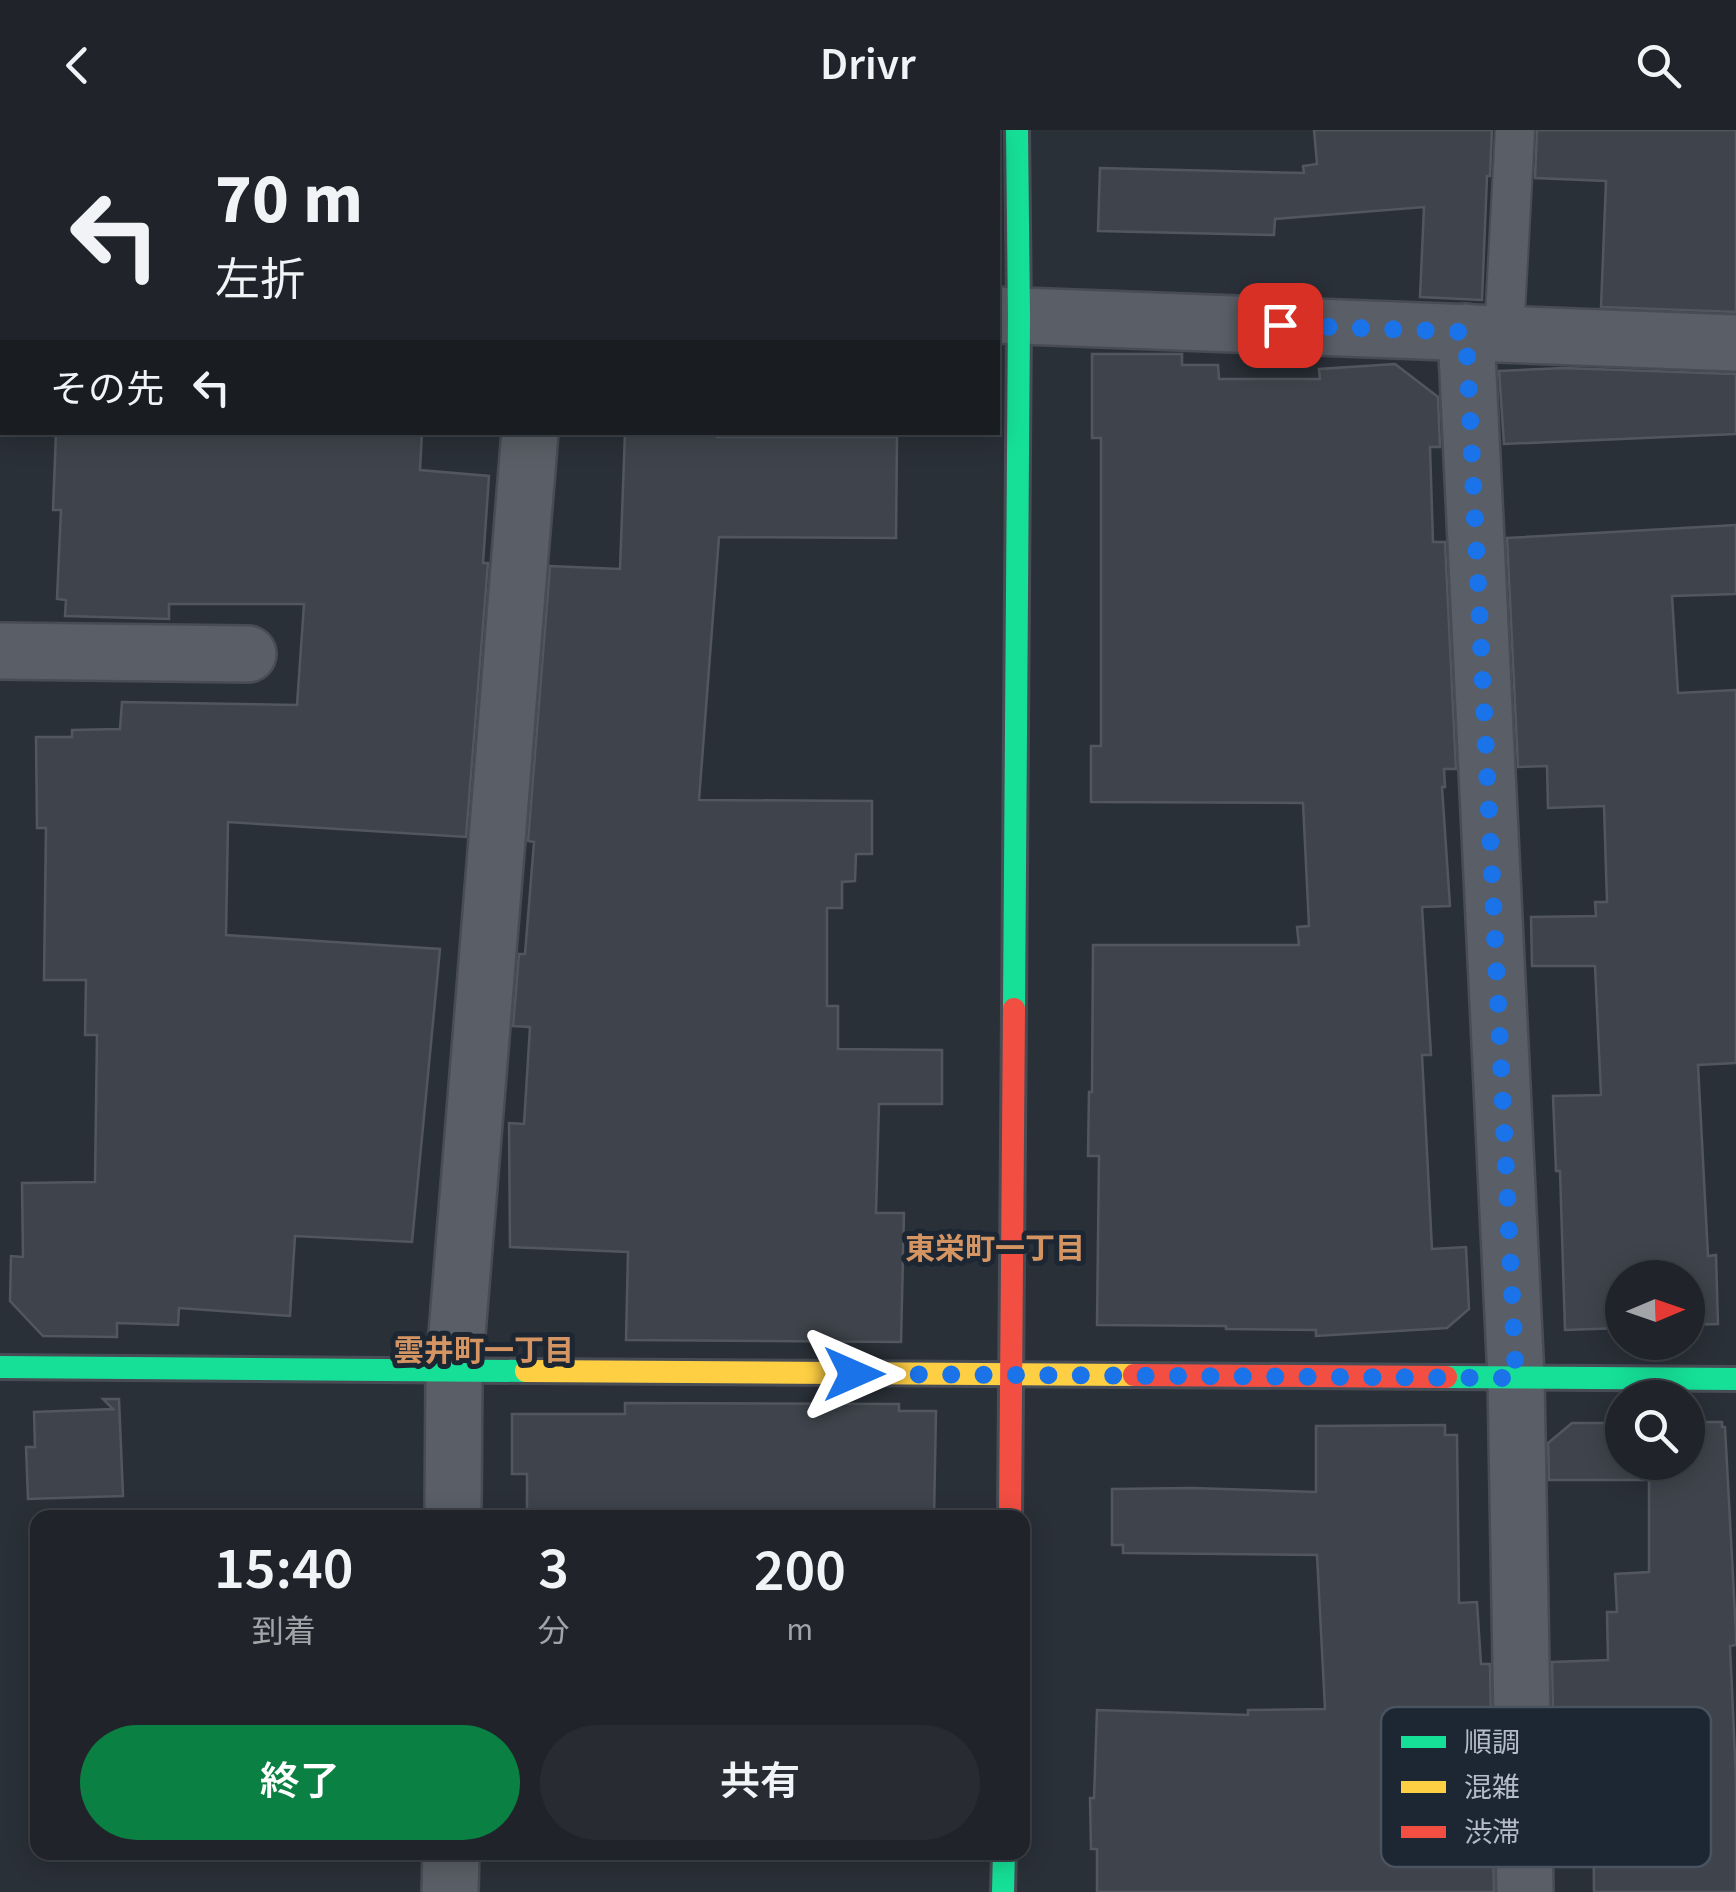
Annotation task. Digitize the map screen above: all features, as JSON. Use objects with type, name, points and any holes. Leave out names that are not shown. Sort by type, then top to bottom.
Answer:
[{"type":"street","points":[[1010,1510],[1013,1375],[1008,316],[1017,130]]},
{"type":"street","points":[[1008,316],[1736,343]]},
{"type":"street","points":[[1485,333],[1516,1378],[1522,1707]]},
{"type":"street","points":[[453,1510],[454,1371],[530,435]]},
{"type":"street","points":[[0,651],[248,654]]},
{"type":"street","points":[[0,1367],[1736,1379]]},
{"type":"street","points":[[450,1892],[451,1860]]},
{"type":"street","points":[[1003,1892],[1004,1860]]},
{"type":"street","points":[[1525,1867],[1525,1892]]},
{"type":"lane","points":[[1485,333],[1516,130]]},
{"type":"building","points":[[1314,130],[1492,130],[1482,300],[1420,297],[1424,207],[1275,219],[1274,235],[1098,231],[1100,168],[1304,173],[1303,166],[1317,164]]},
{"type":"building","points":[[1537,130],[1736,130],[1736,312],[1601,307],[1606,181],[1535,178]]},
{"type":"building","points":[[1092,354],[1182,354],[1182,365],[1218,365],[1219,379],[1320,379],[1319,369],[1395,364],[1438,397],[1440,447],[1430,447],[1433,542],[1445,542],[1456,769],[1444,769],[1442,787],[1450,906],[1422,907],[1431,1055],[1422,1055],[1432,1249],[1466,1247],[1469,1309],[1447,1328],[1316,1336],[1316,1330],[1097,1325],[1099,1156],[1088,1156],[1093,945],[1299,945],[1297,927],[1309,926],[1303,803],[1091,802],[1091,746],[1101,746],[1101,438],[1092,438]]},
{"type":"building","points":[[1563,368],[1736,374],[1736,434],[1504,444],[1499,371]]},
{"type":"building","points":[[56,435],[422,435],[420,470],[489,476],[483,563],[488,563],[466,837],[228,822],[226,935],[440,949],[412,1242],[295,1236],[290,1316],[179,1308],[178,1325],[117,1323],[117,1337],[43,1336],[10,1301],[11,1256],[23,1257],[22,1183],[95,1182],[97,1035],[85,1035],[86,980],[44,980],[46,828],[37,828],[36,737],[72,737],[72,730],[120,729],[122,702],[297,705],[304,604],[169,604],[169,619],[65,616],[66,600],[57,599],[61,510],[53,510]]},
{"type":"building","points":[[625,435],[897,437],[896,538],[719,537],[699,800],[872,801],[872,854],[856,854],[855,881],[842,882],[842,908],[827,908],[827,1006],[838,1006],[838,1049],[942,1050],[942,1104],[879,1104],[876,1213],[904,1213],[901,1342],[626,1340],[628,1252],[510,1247],[509,1123],[524,1124],[530,1027],[513,1026],[519,954],[525,954],[534,842],[528,841],[550,566],[620,569]]},
{"type":"building","points":[[1736,525],[1736,594],[1672,596],[1678,693],[1736,690],[1736,1063],[1698,1065],[1708,1256],[1716,1255],[1718,1324],[1705,1324],[1705,1260],[1605,1260],[1605,1329],[1565,1330],[1560,1171],[1556,1171],[1553,1096],[1601,1095],[1595,966],[1532,966],[1531,917],[1596,916],[1595,902],[1607,902],[1604,806],[1548,808],[1547,766],[1518,767],[1507,538]]},
{"type":"building","points":[[103,1399],[119,1399],[123,1496],[28,1499],[26,1447],[35,1447],[34,1412],[113,1409]]},
{"type":"building","points":[[625,1403],[899,1404],[899,1411],[936,1411],[934,1510],[527,1510],[527,1474],[512,1474],[512,1414],[625,1414]]},
{"type":"building","points":[[1705,1422],[1722,1422],[1736,1633],[1736,1645],[1730,1646],[1736,1892],[1594,1892],[1594,1867],[1711,1867],[1711,1707],[1553,1707],[1552,1662],[1608,1660],[1607,1612],[1617,1612],[1615,1574],[1649,1572],[1649,1480],[1705,1480]]},
{"type":"building","points":[[1572,1423],[1605,1423],[1605,1480],[1549,1480],[1548,1443]]},
{"type":"building","points":[[1445,1425],[1445,1435],[1457,1435],[1459,1603],[1477,1602],[1481,1664],[1490,1664],[1491,1707],[1381,1707],[1381,1867],[1494,1867],[1494,1892],[1097,1892],[1097,1849],[1091,1849],[1090,1798],[1094,1798],[1097,1710],[1248,1715],[1248,1710],[1325,1709],[1317,1555],[1123,1553],[1123,1545],[1112,1545],[1112,1489],[1316,1492],[1316,1426]]},
{"type":"traffic: fast","points":[[1014,1009],[1017,130]]},
{"type":"traffic: fast","points":[[0,1367],[526,1371]]},
{"type":"traffic: fast","points":[[1446,1377],[1736,1379]]},
{"type":"traffic: fast","points":[[1003,1892],[1004,1860]]},
{"type":"traffic: slow","points":[[526,1371],[1134,1375]]},
{"type":"traffic: jam","points":[[1010,1510],[1014,1009]]},
{"type":"traffic: jam","points":[[1134,1375],[1446,1377]]},
{"type":"district","name":"東栄町一丁目","points":[[995,1249]]},
{"type":"district","name":"雲井町一丁目","points":[[484,1351]]},
{"type":"route","points":[[854,1374],[1516,1378],[1466,332],[1280,325]]}]
